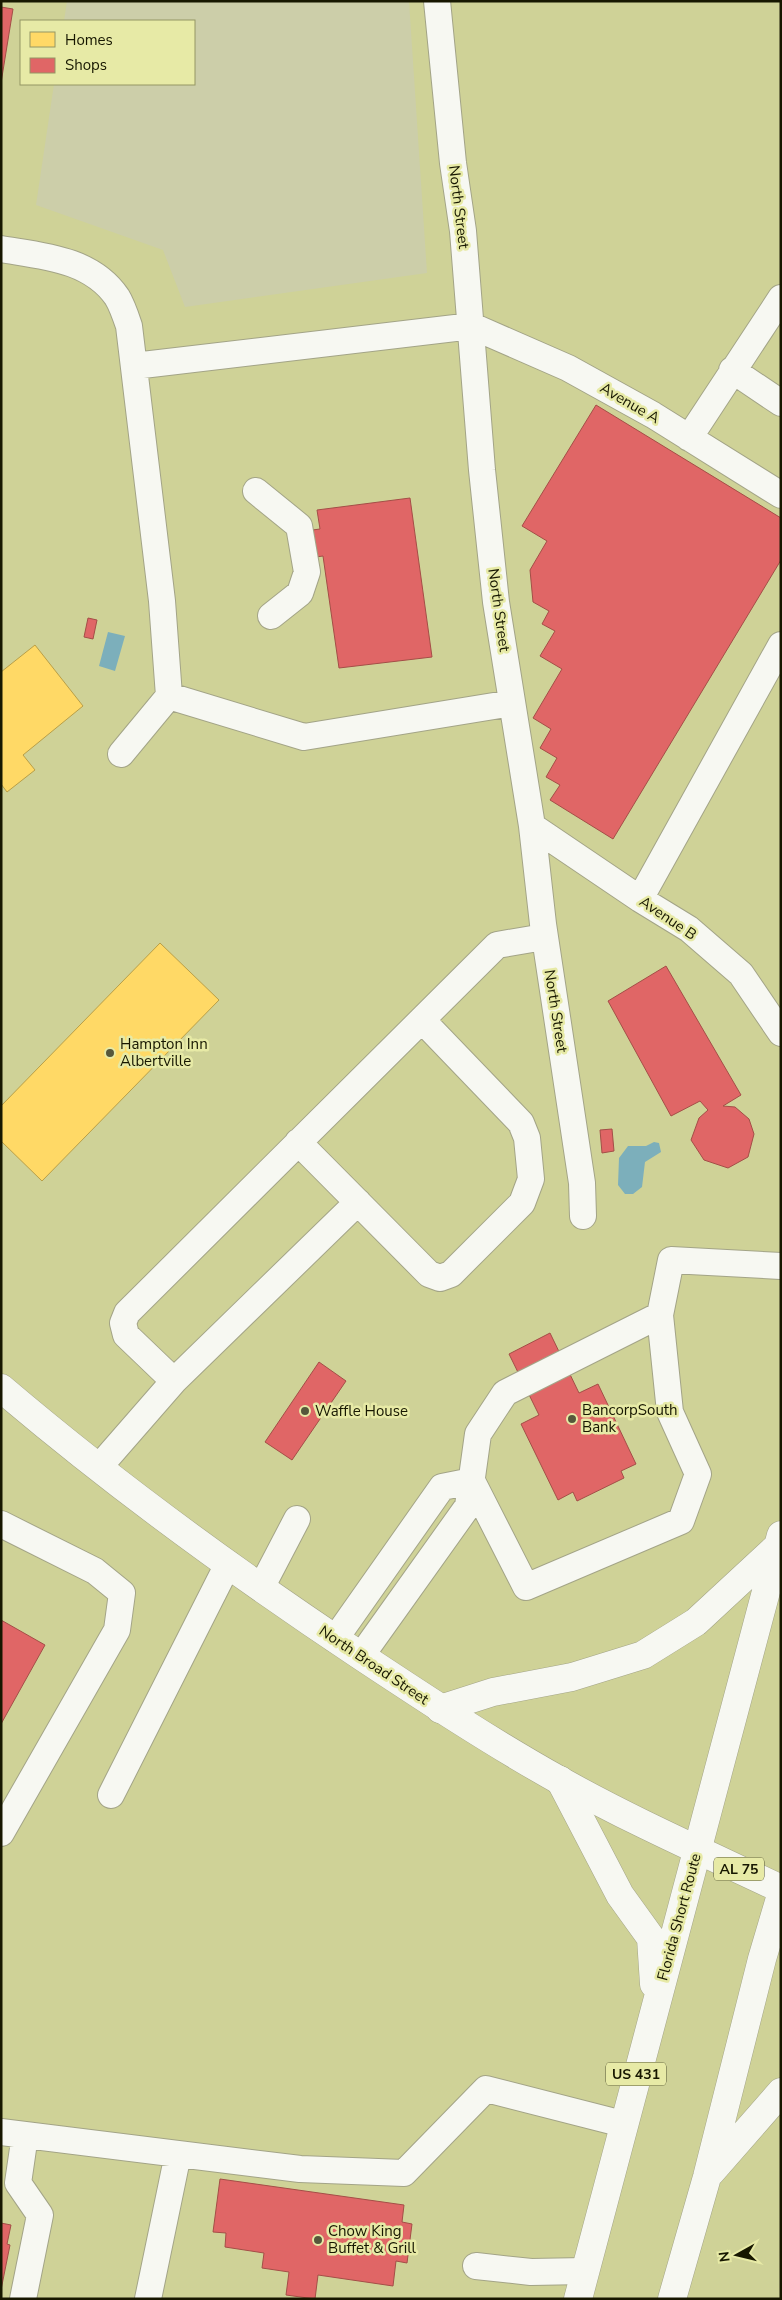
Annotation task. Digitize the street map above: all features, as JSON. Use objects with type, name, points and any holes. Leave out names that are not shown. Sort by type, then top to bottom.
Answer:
[{"type":"main road","name":"North Broad Street","points":[[1,1388],[178,1529],[260,1588],[440,1709],[560,1780],[698,1850],[781,1889]]},
{"type":"main road","points":[[440,1709],[493,1692],[572,1678],[642,1655],[696,1622],[779,1541]]},
{"type":"main road","name":"Florida Short Route","points":[[578,2299],[779,1541]]},
{"type":"main road","points":[[560,1780],[620,1895],[651,1938],[656,2001]]},
{"type":"main road","points":[[672,2299],[707,2177],[762,1959],[781,1896]]},
{"type":"main road","points":[[707,2177],[781,2092]]},
{"type":"street","name":"North Street","points":[[437,1],[453,163],[463,231],[482,470],[496,602],[532,826],[544,937],[582,1183],[583,1216]]},
{"type":"street","points":[[1,249],[71,262],[102,279],[118,298],[130,326],[162,601],[169,696],[121,754]]},
{"type":"street","points":[[688,438],[781,298]]},
{"type":"street","points":[[134,366],[472,326]]},
{"type":"street","name":"Avenue A","points":[[472,326],[568,368],[654,415],[781,495]]},
{"type":"street","points":[[732,370],[781,403]]},
{"type":"street","points":[[256,491],[299,526],[307,572],[300,593],[271,616]]},
{"type":"street","points":[[640,900],[781,645]]},
{"type":"street","points":[[169,696],[304,737],[512,703]]},
{"type":"street","name":"Avenue B","points":[[532,826],[640,900],[689,930],[741,974],[781,1033]]},
{"type":"street","points":[[174,1381],[126,1335],[123,1323],[128,1313],[497,945],[544,937]]},
{"type":"street","points":[[298,1142],[429,1274],[440,1278],[451,1274],[522,1203],[531,1179],[527,1138],[522,1123],[422,1020]]},
{"type":"street","points":[[99,1467],[174,1381],[358,1202]]},
{"type":"street","points":[[472,1481],[526,1587],[681,1521],[698,1474],[670,1412],[660,1315],[671,1260],[781,1266]]},
{"type":"street","points":[[361,1656],[468,1506],[478,1434],[505,1393],[660,1315]]},
{"type":"street","points":[[335,1638],[442,1487],[472,1481]]},
{"type":"street","points":[[260,1588],[297,1519]]},
{"type":"street","points":[[1,1524],[95,1571],[122,1593],[116,1630],[1,1833]]},
{"type":"street","points":[[111,1795],[228,1564]]},
{"type":"street","points":[[24,2299],[40,2216],[10,2188],[13,2134],[300,2168],[404,2174],[486,2089],[623,2124]]},
{"type":"street","points":[[148,2299],[178,2154]]},
{"type":"street","points":[[476,2266],[531,2272],[585,2271]]},
{"type":"shaded area","points":[[1,1],[67,1],[64,20],[20,20],[20,85],[54,85],[36,205],[163,250],[185,307],[427,273],[409,1],[781,1],[781,2299],[1,2299]]},
{"type":"water","points":[[108,632],[125,636],[115,671],[99,666]]},
{"type":"water","points":[[654,1142],[659,1143],[661,1152],[645,1162],[642,1187],[633,1194],[625,1194],[618,1185],[619,1158],[628,1146],[646,1146]]},
{"type":"building: Homes","points":[[35,645],[83,706],[23,755],[35,770],[7,792],[1,784],[1,672]]},
{"type":"building: Homes","name":"Hampton Inn Albertville","points":[[160,943],[219,1000],[42,1181],[1,1141],[1,1106]]},
{"type":"building: Shops","points":[[1,7],[13,9],[1,83]]},
{"type":"building: Shops","points":[[596,405],[781,518],[781,560],[613,839],[550,800],[560,785],[546,777],[557,758],[540,748],[551,729],[533,718],[562,669],[540,656],[555,631],[542,624],[549,611],[533,602],[530,570],[547,541],[522,526]]},
{"type":"building: Shops","points":[[410,498],[432,657],[339,668],[323,556],[294,560],[290,533],[320,529],[317,510]]},
{"type":"building: Shops","points":[[88,618],[97,620],[93,639],[84,637]]},
{"type":"building: Shops","points":[[666,966],[741,1095],[723,1106],[735,1107],[749,1119],[754,1134],[748,1157],[728,1168],[704,1160],[691,1140],[699,1118],[708,1110],[700,1101],[671,1116],[608,1001]]},
{"type":"building: Shops","points":[[612,1129],[614,1151],[602,1153],[600,1130]]},
{"type":"building: Shops","name":"BancorpSouth Bank","points":[[550,1333],[579,1393],[598,1384],[636,1464],[621,1471],[624,1478],[577,1501],[573,1492],[558,1500],[521,1424],[539,1415],[509,1354]]},
{"type":"building: Shops","name":"Waffle House","points":[[319,1362],[346,1381],[292,1460],[265,1442]]},
{"type":"building: Shops","points":[[1,1620],[45,1645],[1,1724]]},
{"type":"building: Shops","name":"Chow King Buffet & Grill","points":[[220,2179],[404,2205],[402,2222],[412,2224],[407,2263],[396,2261],[393,2286],[318,2275],[315,2299],[286,2295],[289,2272],[262,2268],[264,2253],[225,2247],[226,2233],[213,2232]]},
{"type":"building: Shops","points":[[1,2223],[11,2225],[7,2244],[10,2245],[1,2290]]},
{"type":"place","name":"Hampton Inn Albertville","points":[[110,1053]]},
{"type":"place","name":"Waffle House","points":[[305,1411]]},
{"type":"place","name":"BancorpSouth Bank","points":[[572,1419]]},
{"type":"place","name":"Chow King Buffet & Grill","points":[[318,2240]]}]
